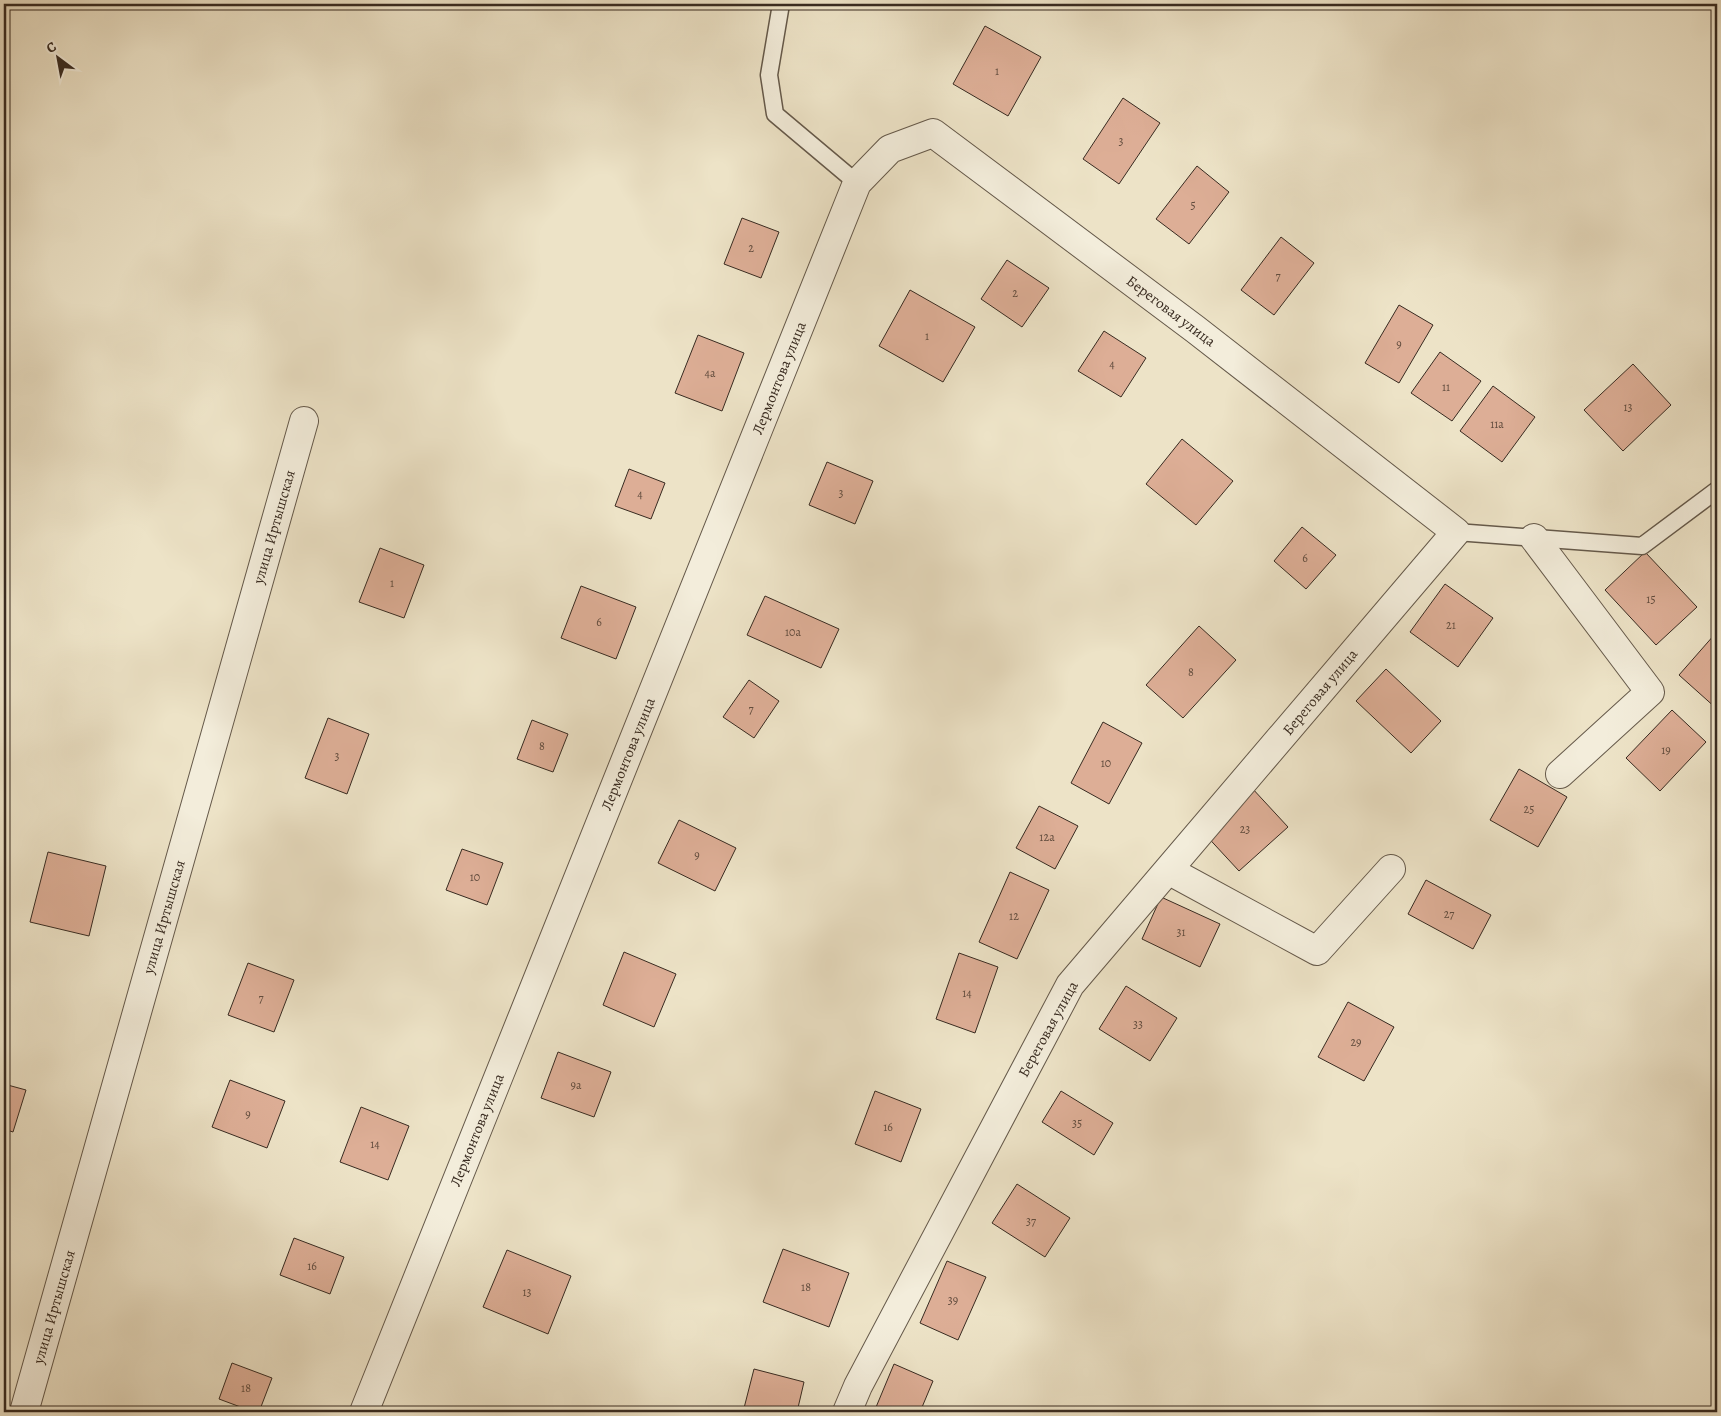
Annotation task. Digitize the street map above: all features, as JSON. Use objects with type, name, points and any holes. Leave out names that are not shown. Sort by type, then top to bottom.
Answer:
[{"type":"street","name":"Лермонтова улица","points":[[364,1412],[857,183],[890,149],[933,133]]},
{"type":"street","name":"Береговая улица","points":[[846,1412],[1070,984],[1456,532],[1195,329],[933,133]]},
{"type":"street","name":"улица Иртышская","points":[[24,1412],[304,421]]},
{"type":"street","points":[[1534,538],[1650,692],[1560,774]]},
{"type":"street","points":[[1168,870],[1317,951],[1391,869]]},
{"type":"lane","points":[[781,4],[769,75],[775,114],[857,183]]},
{"type":"lane","points":[[1456,532],[1642,546],[1717,490]]},
{"type":"building","points":[[985,26],[1041,57],[1008,116],[953,84]]},
{"type":"building","points":[[1123,98],[1160,123],[1119,184],[1083,159]]},
{"type":"building","points":[[1197,166],[1229,192],[1189,244],[1156,219]]},
{"type":"building","points":[[742,218],[779,232],[761,278],[724,264]]},
{"type":"building","points":[[1281,237],[1314,263],[1274,315],[1241,290]]},
{"type":"building","points":[[1007,260],[1049,288],[1022,327],[981,299]]},
{"type":"building","points":[[910,290],[975,327],[943,382],[879,346]]},
{"type":"building","points":[[1399,305],[1433,325],[1399,383],[1365,363]]},
{"type":"building","points":[[1104,331],[1146,358],[1121,397],[1078,371]]},
{"type":"building","points":[[698,335],[744,353],[722,411],[675,393]]},
{"type":"building","points":[[1440,352],[1481,381],[1452,421],[1411,393]]},
{"type":"building","points":[[1633,364],[1671,405],[1623,451],[1584,410]]},
{"type":"building","points":[[1493,386],[1535,417],[1502,462],[1460,431]]},
{"type":"building","points":[[1182,439],[1233,481],[1196,525],[1146,484]]},
{"type":"building","points":[[827,462],[873,481],[855,524],[809,505]]},
{"type":"building","points":[[629,469],[665,483],[651,519],[615,506]]},
{"type":"building","points":[[1302,527],[1336,555],[1306,589],[1274,561]]},
{"type":"building","points":[[380,548],[424,565],[404,618],[359,602]]},
{"type":"building","points":[[1645,552],[1697,607],[1656,645],[1605,590]]},
{"type":"building","points":[[1445,584],[1493,618],[1458,667],[1410,632]]},
{"type":"building","points":[[581,586],[636,607],[616,659],[561,638]]},
{"type":"building","points":[[765,596],[839,629],[821,668],[747,635]]},
{"type":"building","points":[[1199,626],[1236,660],[1183,718],[1146,685]]},
{"type":"building","points":[[1715,634],[1717,636],[1717,709],[1679,675]]},
{"type":"building","points":[[1386,669],[1441,721],[1411,753],[1356,701]]},
{"type":"building","points":[[749,680],[779,701],[754,738],[723,717]]},
{"type":"building","points":[[1672,710],[1706,742],[1660,791],[1626,758]]},
{"type":"building","points":[[328,718],[369,734],[347,794],[305,778]]},
{"type":"building","points":[[532,720],[568,734],[553,772],[517,759]]},
{"type":"building","points":[[1103,722],[1142,743],[1109,804],[1071,783]]},
{"type":"building","points":[[1519,769],[1567,797],[1538,847],[1490,820]]},
{"type":"building","points":[[1251,787],[1288,827],[1239,871],[1202,831]]},
{"type":"building","points":[[1039,806],[1078,826],[1055,869],[1016,848]]},
{"type":"building","points":[[679,820],[736,848],[715,891],[658,863]]},
{"type":"building","points":[[462,849],[503,863],[487,905],[446,890]]},
{"type":"building","points":[[48,852],[106,866],[89,936],[30,922]]},
{"type":"building","points":[[1010,872],[1049,890],[1017,959],[979,942]]},
{"type":"building","points":[[1426,880],[1491,915],[1473,949],[1408,914]]},
{"type":"building","points":[[1161,897],[1220,924],[1200,967],[1142,939]]},
{"type":"building","points":[[624,952],[676,974],[654,1027],[603,1005]]},
{"type":"building","points":[[959,953],[998,967],[975,1033],[936,1019]]},
{"type":"building","points":[[248,963],[294,980],[274,1032],[228,1015]]},
{"type":"building","points":[[1126,986],[1177,1018],[1150,1061],[1099,1029]]},
{"type":"building","points":[[1348,1002],[1394,1027],[1364,1081],[1318,1057]]},
{"type":"building","points":[[558,1052],[611,1072],[594,1117],[541,1098]]},
{"type":"building","points":[[230,1080],[285,1101],[267,1148],[212,1127]]},
{"type":"building","points":[[4,1084],[26,1090],[13,1132],[4,1129]]},
{"type":"building","points":[[875,1091],[921,1109],[901,1162],[855,1144]]},
{"type":"building","points":[[1061,1091],[1113,1123],[1094,1155],[1042,1122]]},
{"type":"building","points":[[361,1107],[409,1126],[388,1180],[340,1162]]},
{"type":"building","points":[[1017,1184],[1070,1218],[1045,1257],[992,1223]]},
{"type":"building","points":[[294,1238],[344,1257],[330,1294],[280,1275]]},
{"type":"building","points":[[783,1249],[849,1273],[829,1327],[763,1302]]},
{"type":"building","points":[[507,1250],[571,1276],[548,1334],[483,1307]]},
{"type":"building","points":[[947,1261],[986,1277],[958,1340],[920,1323]]},
{"type":"building","points":[[232,1363],[272,1378],[259,1412],[254,1412],[219,1399]]},
{"type":"building","points":[[894,1364],[933,1381],[920,1412],[874,1412]]},
{"type":"building","points":[[754,1369],[804,1382],[797,1412],[743,1412]]}]
